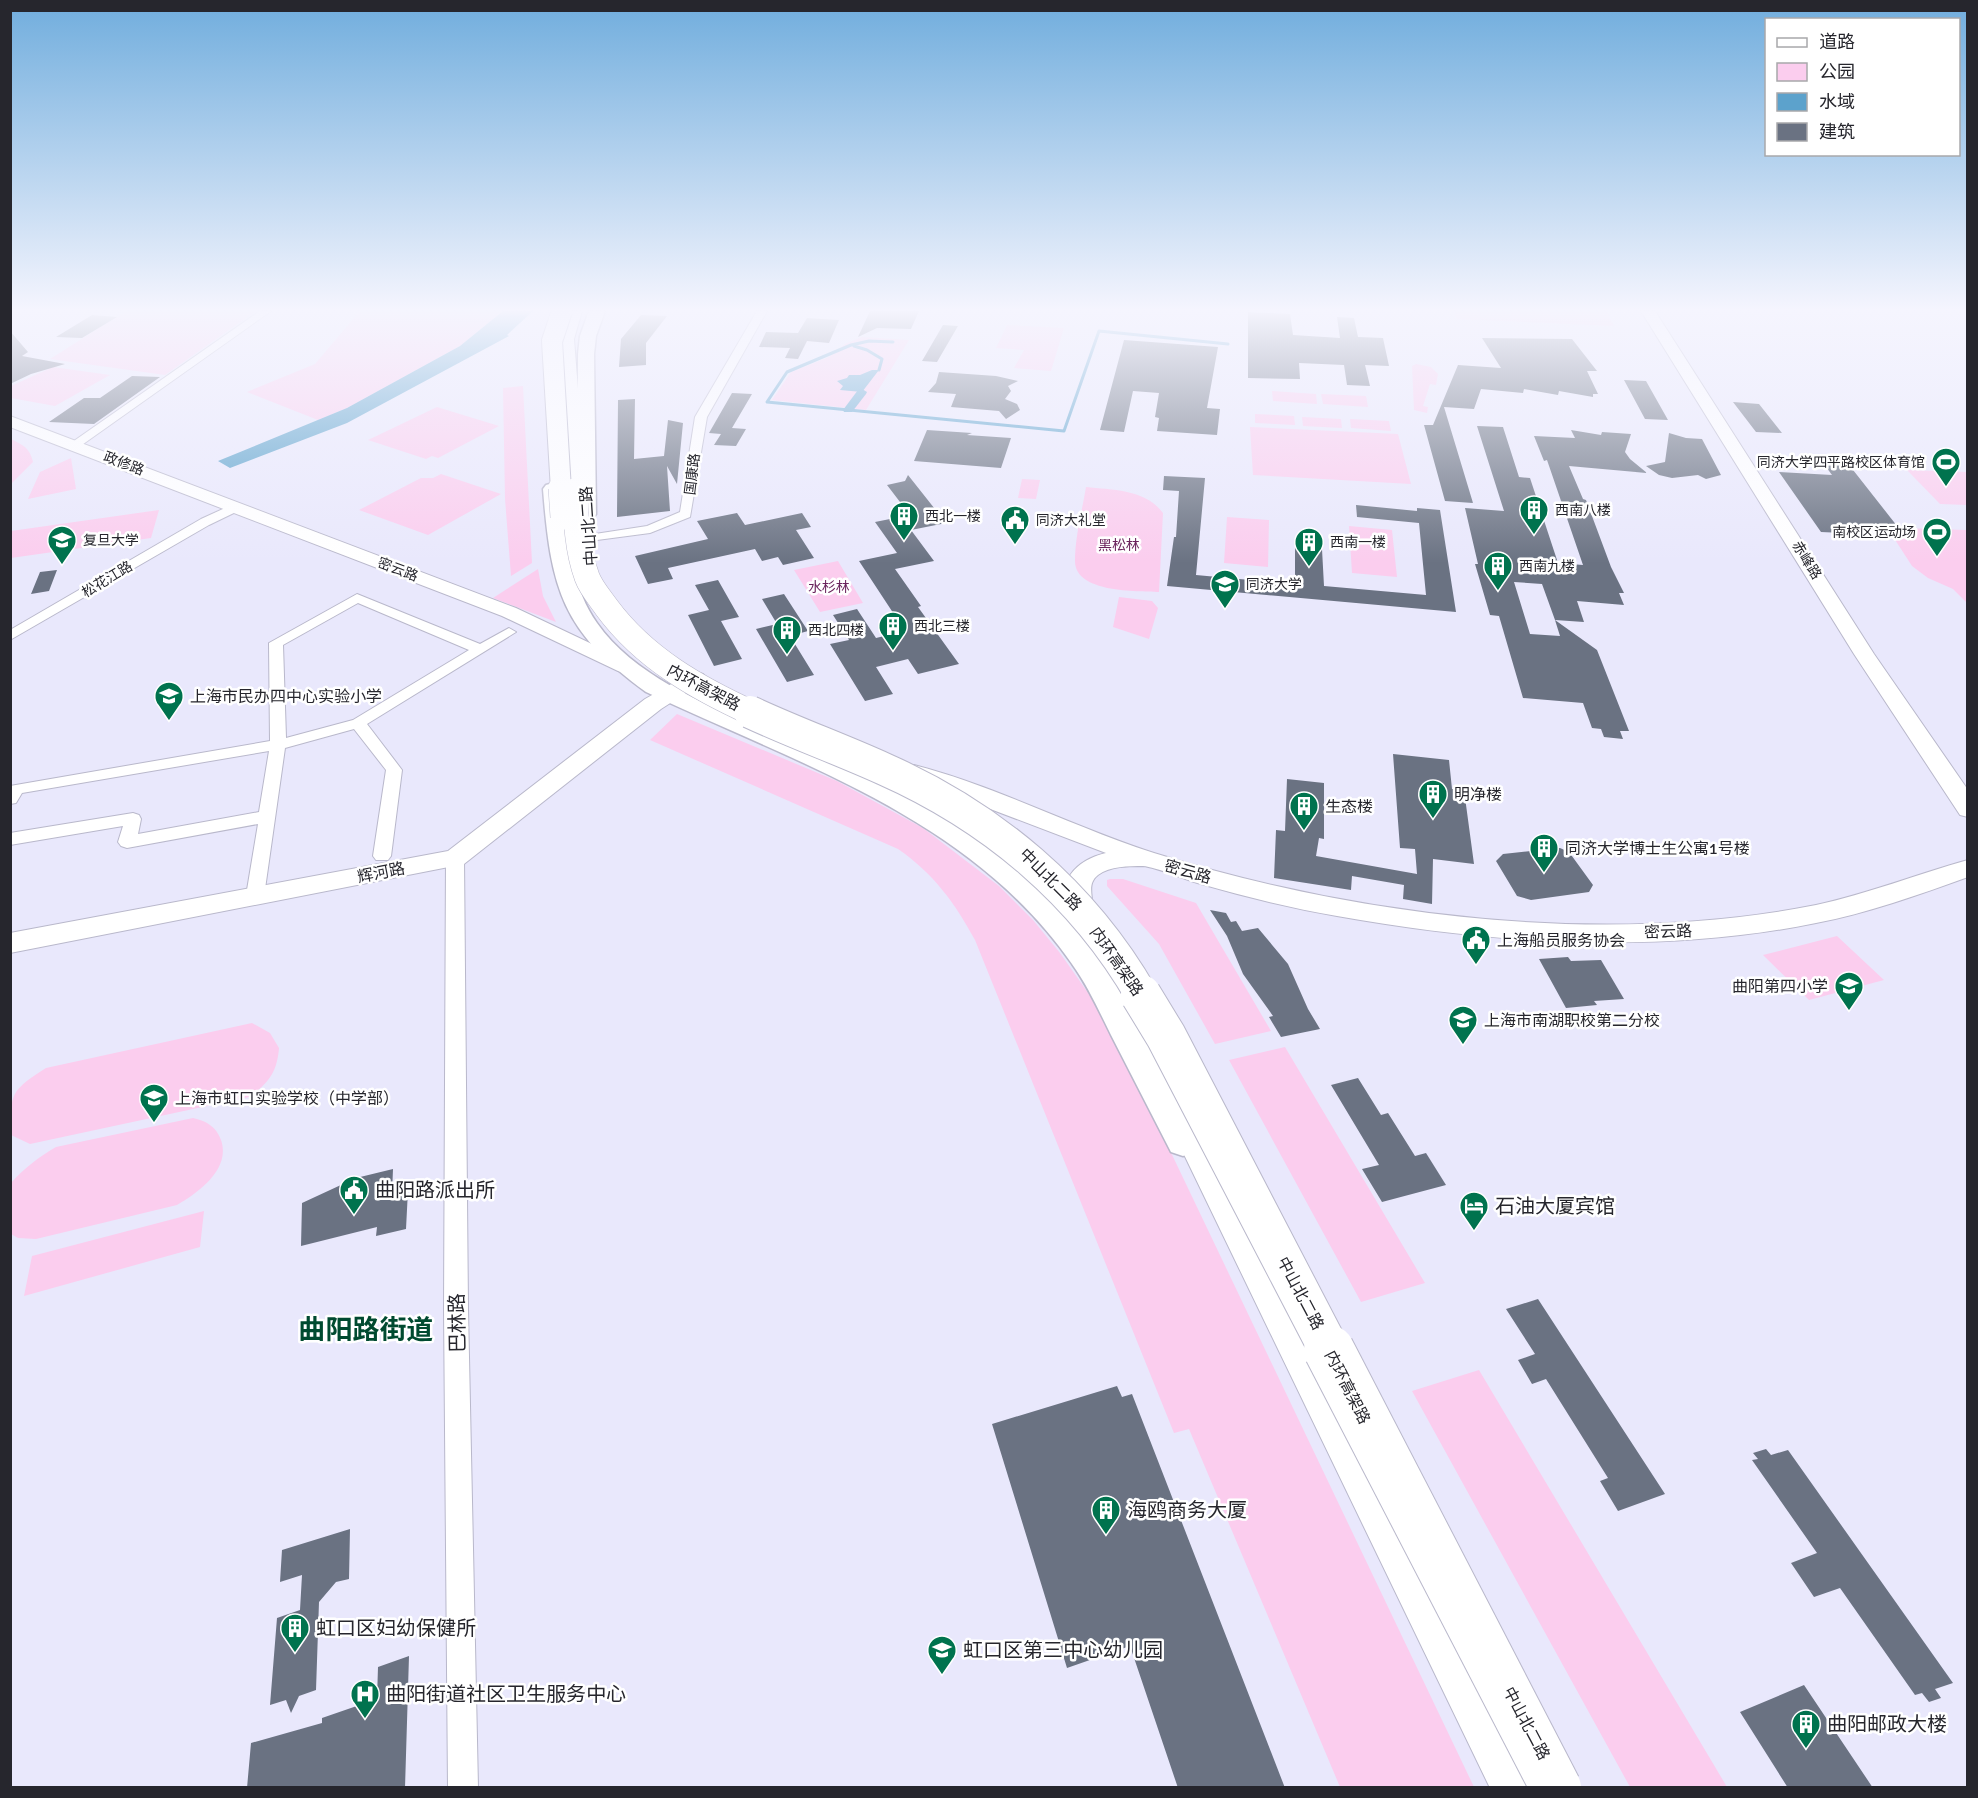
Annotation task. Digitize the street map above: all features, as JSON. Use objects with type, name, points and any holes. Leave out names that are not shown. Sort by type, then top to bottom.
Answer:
[{"type":"highway","name":"内环高架路","points":[[554,395],[564,520],[571,575],[587,610],[623,652],[671,687],[704,705],[878,779],[948,818],[1016,868],[1041,893],[1086,946],[1115,989],[1182,1111],[1520,1788]]},
{"type":"highway","name":"内环高架路","points":[[568,395],[576,517],[587,578],[625,634],[672,671],[713,694],[883,768],[957,807],[999,835],[1039,869],[1082,912],[1121,961],[1166,1036],[1556,1788]]},
{"type":"highway","points":[[574,491],[575,395]]},
{"type":"main road","name":"中山北二路","points":[[547,395],[557,543],[574,630],[625,667],[668,694],[874,786],[927,815],[969,844],[1032,897],[1076,947],[1101,983],[1217,1207],[1500,1788]]},
{"type":"main road","name":"中山北二路","points":[[585,395],[587,538],[591,576],[609,607],[629,631],[647,647],[696,678],[751,708],[899,767],[939,787],[971,807],[1049,873],[1081,907],[1120,958],[1165,1038],[1561,1788]]},
{"type":"street","points":[[75,445],[146,395]]},
{"type":"street","name":"国康路","points":[[587,538],[650,530],[675,521],[686,514],[701,417],[714,395]]},
{"type":"street","name":"赤峰路","points":[[1701,395],[1864,654],[1968,809]]},
{"type":"street","name":"政修路","points":[[10,422],[236,507]]},
{"type":"street","name":"密云路","points":[[236,507],[574,630]]},
{"type":"street","name":"松花江路","points":[[10,636],[205,522],[236,507]]},
{"type":"street","points":[[255,897],[278,745],[276,643],[357,598],[480,649]]},
{"type":"street","points":[[10,799],[17,789],[278,745],[358,723],[509,632]]},
{"type":"street","name":"辉河路","points":[[10,943],[455,858],[668,694],[696,678]]},
{"type":"street","points":[[358,723],[394,770],[382,856]]},
{"type":"street","name":"密云路","points":[[899,767],[1152,861],[1261,891],[1350,910],[1473,927],[1561,932],[1691,930],[1782,920],[1819,914],[1879,898],[1968,868]]},
{"type":"street","points":[[10,839],[133,819],[127,842],[267,816]]},
{"type":"street","name":"巴林路","points":[[455,858],[456,1309],[463,1788]]},
{"type":"street","name":"密云路","points":[[1081,907],[1078,885],[1085,872],[1091,868],[1114,860],[1152,861]]},
{"type":"green space","points":[[11,395],[75,395],[55,406],[11,398]]},
{"type":"green space","points":[[254,395],[371,395],[318,420]]},
{"type":"green space","points":[[503,395],[523,395],[532,563],[511,576],[505,499]]},
{"type":"green space","points":[[775,395],[875,395],[866,410],[772,400]]},
{"type":"green space","points":[[1272,395],[1316,395],[1317,404],[1273,401]]},
{"type":"green space","points":[[1321,395],[1366,396],[1368,407],[1323,404]]},
{"type":"green space","points":[[1413,395],[1427,395],[1423,406],[1428,407],[1427,413],[1414,410]]},
{"type":"green space","points":[[437,407],[499,426],[438,458],[432,456],[426,459],[368,440]]},
{"type":"green space","points":[[1255,414],[1294,416],[1295,425],[1255,423]]},
{"type":"green space","points":[[1302,417],[1341,419],[1342,428],[1303,426]]},
{"type":"green space","points":[[1350,419],[1389,421],[1391,431],[1351,428]]},
{"type":"green space","points":[[1250,427],[1398,434],[1411,484],[1253,475]]},
{"type":"green space","points":[[11,439],[30,453],[33,462],[11,484]]},
{"type":"green space","points":[[71,458],[76,489],[28,499],[40,472]]},
{"type":"green space","name":"同济大学四平路校区体育馆","points":[[1907,470],[1967,472],[1967,505],[1940,504]]},
{"type":"green space","points":[[441,474],[501,494],[428,535],[359,510],[421,478],[433,478]]},
{"type":"green space","points":[[1022,479],[1040,480],[1036,499],[1018,498]]},
{"type":"green space","name":"黑松林","points":[[1086,487],[1138,495],[1156,505],[1163,513],[1159,592],[1123,590],[1096,585],[1085,579],[1078,571],[1075,561],[1076,543]]},
{"type":"green space","points":[[159,510],[151,538],[11,558],[11,531]]},
{"type":"green space","points":[[1227,517],[1269,520],[1268,567],[1224,563]]},
{"type":"green space","points":[[1349,526],[1392,530],[1397,577],[1352,573]]},
{"type":"green space","name":"南校区运动场","points":[[1902,528],[1967,530],[1967,603],[1953,589],[1928,578],[1912,566],[1890,532],[1905,533]]},
{"type":"green space","name":"水杉林","points":[[838,561],[863,603],[820,612],[794,570]]},
{"type":"green space","points":[[538,569],[543,596],[556,622],[493,598]]},
{"type":"green space","points":[[1119,597],[1152,601],[1158,608],[1149,639],[1113,627]]},
{"type":"green space","points":[[677,714],[837,781],[923,828],[999,886],[1033,920],[1060,953],[1091,997],[1165,1140],[1474,1787],[1340,1787],[1189,1429],[1174,1433],[975,940],[951,901],[922,868],[898,849],[650,740]]},
{"type":"green space","points":[[1123,879],[1196,903],[1271,1031],[1215,1044],[1159,944],[1107,886],[1107,880]]},
{"type":"green space","points":[[1837,936],[1884,980],[1809,1000],[1763,955]]},
{"type":"green space","points":[[252,1023],[270,1033],[279,1048],[271,1076],[249,1097],[30,1144],[11,1135],[11,1110],[15,1095],[25,1082],[46,1068]]},
{"type":"green space","points":[[1285,1047],[1425,1283],[1361,1302],[1229,1060]]},
{"type":"green space","points":[[193,1118],[213,1128],[219,1135],[223,1151],[217,1170],[211,1178],[186,1200],[177,1205],[36,1239],[18,1238],[11,1234],[11,1183],[26,1168],[56,1147]]},
{"type":"green space","points":[[204,1211],[200,1247],[24,1296],[32,1256]]},
{"type":"green space","points":[[1479,1370],[1727,1787],[1630,1787],[1412,1391]]},
{"type":"water","points":[[371,395],[399,395],[347,423],[230,468],[218,461],[347,408]]},
{"type":"building","points":[[104,395],[135,395],[94,424],[49,422],[84,398],[100,398]]},
{"type":"building","points":[[731,395],[751,395],[732,428],[746,429],[736,446],[714,445],[721,434],[709,433]]},
{"type":"building","points":[[956,395],[1008,395],[1005,399],[1017,404],[1020,410],[1006,419],[999,411],[951,407]]},
{"type":"building","points":[[1109,395],[1132,395],[1124,432],[1100,430]]},
{"type":"building","points":[[1159,395],[1209,395],[1207,408],[1220,409],[1217,435],[1157,431],[1159,418],[1155,417]]},
{"type":"building","points":[[1446,395],[1479,395],[1474,409],[1444,407],[1473,503],[1445,501],[1424,425],[1433,425]]},
{"type":"building","points":[[1632,395],[1654,395],[1668,420],[1645,419]]},
{"type":"building","points":[[635,399],[634,459],[664,456],[668,420],[683,423],[677,484],[667,466],[670,511],[617,517],[618,400]]},
{"type":"building","points":[[1733,402],[1759,404],[1782,433],[1756,432]]},
{"type":"building","points":[[1477,426],[1503,427],[1519,477],[1530,478],[1558,563],[1583,565],[1547,460],[1544,461],[1534,436],[1575,438],[1571,430],[1601,435],[1602,432],[1631,434],[1625,452],[1647,473],[1569,466],[1583,499],[1586,500],[1611,567],[1624,593],[1619,593],[1624,605],[1577,601],[1584,622],[1555,620],[1597,650],[1629,731],[1620,731],[1623,739],[1604,737],[1601,729],[1592,728],[1583,703],[1523,698],[1499,616],[1490,615],[1475,564],[1478,564],[1465,508],[1504,511]],"holes":[[[1514,582],[1542,584],[1560,636],[1530,634]]]},
{"type":"building","points":[[927,430],[1011,438],[1001,468],[914,461]]},
{"type":"building","points":[[1669,433],[1686,438],[1702,439],[1721,475],[1706,479],[1698,475],[1672,478],[1659,475],[1646,466],[1665,462]]},
{"type":"building","points":[[1821,460],[1846,461],[1901,531],[1860,529],[1865,534],[1821,532],[1779,472],[1832,475]]},
{"type":"building","points":[[908,475],[946,523],[911,530],[934,561],[895,569],[921,606],[918,607],[959,664],[918,674],[908,659],[876,667],[893,694],[865,701],[830,644],[849,640],[833,615],[857,609],[876,638],[905,631],[859,561],[897,553],[875,522],[910,515],[887,485],[905,481]]},
{"type":"building","name":"西南一楼","points":[[1164,476],[1205,478],[1196,575],[1295,584],[1295,547],[1322,549],[1324,586],[1426,595],[1419,523],[1357,517],[1356,505],[1417,511],[1417,508],[1440,510],[1456,612],[1167,586],[1174,537],[1176,537],[1179,491],[1163,490]]},
{"type":"building","points":[[737,513],[745,525],[802,513],[811,527],[796,530],[814,558],[783,565],[778,557],[762,561],[755,549],[668,568],[673,579],[648,584],[635,556],[708,539],[697,521]]},
{"type":"building","points":[[57,570],[49,591],[31,594],[40,572]]},
{"type":"building","points":[[718,580],[739,617],[721,621],[742,659],[714,666],[688,615],[709,610],[695,585]]},
{"type":"building","name":"西北四楼","points":[[784,594],[808,631],[790,636],[814,675],[787,682],[756,629],[777,624],[762,599]]},
{"type":"building","points":[[1393,754],[1449,760],[1452,789],[1464,790],[1474,864],[1433,859],[1432,904],[1403,899],[1404,885],[1352,876],[1351,890],[1274,878],[1276,830],[1285,831],[1287,779],[1324,783],[1324,839],[1319,838],[1316,856],[1417,874],[1415,849],[1400,848]]},
{"type":"building","name":"同济大学博士生公寓1号楼","points":[[1560,848],[1569,852],[1593,885],[1589,892],[1531,900],[1517,896],[1496,861],[1503,854]]},
{"type":"building","points":[[1210,910],[1226,913],[1231,922],[1236,921],[1242,931],[1258,928],[1288,964],[1308,1009],[1320,1029],[1281,1037],[1269,1017],[1273,1016],[1243,974],[1227,936]]},
{"type":"building","points":[[1568,957],[1571,961],[1601,960],[1624,999],[1594,1001],[1597,1005],[1566,1008],[1539,959]]},
{"type":"building","points":[[1358,1078],[1381,1115],[1388,1113],[1415,1156],[1426,1153],[1446,1185],[1382,1202],[1362,1169],[1379,1165],[1331,1085]]},
{"type":"building","name":"曲阳路派出所","points":[[393,1169],[392,1194],[408,1190],[406,1229],[376,1236],[377,1227],[301,1246],[302,1203],[356,1178]]},
{"type":"building","points":[[1538,1299],[1665,1494],[1618,1511],[1600,1481],[1608,1478],[1546,1379],[1532,1384],[1518,1360],[1535,1354],[1506,1309]]},
{"type":"building","name":"海鸥商务大厦","points":[[1117,1386],[1122,1397],[1132,1394],[1285,1788],[1178,1788],[1130,1646],[1067,1668],[992,1424]]},
{"type":"building","points":[[1766,1449],[1771,1455],[1788,1450],[1953,1683],[1935,1689],[1941,1698],[1929,1702],[1922,1693],[1915,1695],[1840,1588],[1814,1597],[1791,1563],[1817,1553],[1752,1460],[1758,1459],[1753,1453]]},
{"type":"building","name":"虹口区妇幼保健所","points":[[350,1529],[349,1579],[336,1582],[319,1602],[316,1690],[299,1696],[291,1713],[286,1700],[270,1705],[277,1618],[300,1610],[302,1575],[280,1582],[282,1550]]},
{"type":"building","name":"曲阳街道社区卫生服务中心","points":[[409,1656],[405,1788],[247,1788],[251,1743],[322,1723],[322,1718],[377,1699],[378,1667]]},
{"type":"building","name":"曲阳邮政大楼","points":[[1804,1685],[1873,1788],[1788,1788],[1740,1712]]},
{"type":"waterway","points":[[772,395],[767,402],[1064,431],[1077,395]]},
{"type":"waterway","points":[[848,410],[860,395]]},
{"type":"place","name":"同济大学四平路校区体育馆","points":[[1946,488]]},
{"type":"place","name":"西南八楼","points":[[1534,536]]},
{"type":"place","name":"西北一楼","points":[[904,542]]},
{"type":"place","name":"同济大礼堂","points":[[1015,546]]},
{"type":"place","name":"南校区运动场","points":[[1937,558]]},
{"type":"place","name":"复旦大学","points":[[62,566]]},
{"type":"place","name":"西南一楼","points":[[1309,568]]},
{"type":"place","name":"西南九楼","points":[[1498,592]]},
{"type":"place","name":"同济大学","points":[[1225,610]]},
{"type":"place","name":"西北三楼","points":[[893,652]]},
{"type":"place","name":"西北四楼","points":[[787,656]]},
{"type":"place","name":"上海市民办四中心实验小学","points":[[169,722]]},
{"type":"place","name":"明净楼","points":[[1433,820]]},
{"type":"place","name":"生态楼","points":[[1304,832]]},
{"type":"place","name":"同济大学博士生公寓1号楼","points":[[1544,874]]},
{"type":"place","name":"上海船员服务协会","points":[[1476,966]]},
{"type":"place","name":"曲阳第四小学","points":[[1849,1012]]},
{"type":"place","name":"上海市南湖职校第二分校","points":[[1463,1046]]},
{"type":"place","name":"上海市虹口实验学校（中学部）","points":[[154,1124]]},
{"type":"place","name":"曲阳路派出所","points":[[354,1216]]},
{"type":"place","name":"石油大厦宾馆","points":[[1474,1232]]},
{"type":"place","name":"海鸥商务大厦","points":[[1106,1536]]},
{"type":"place","name":"虹口区妇幼保健所","points":[[295,1654]]},
{"type":"place","name":"虹口区第三中心幼儿园","points":[[942,1676]]},
{"type":"place","name":"曲阳街道社区卫生服务中心","points":[[365,1720]]},
{"type":"place","name":"曲阳邮政大楼","points":[[1806,1750]]},
{"type":"district","name":"曲阳路街道","points":[[366,1330]]}]
